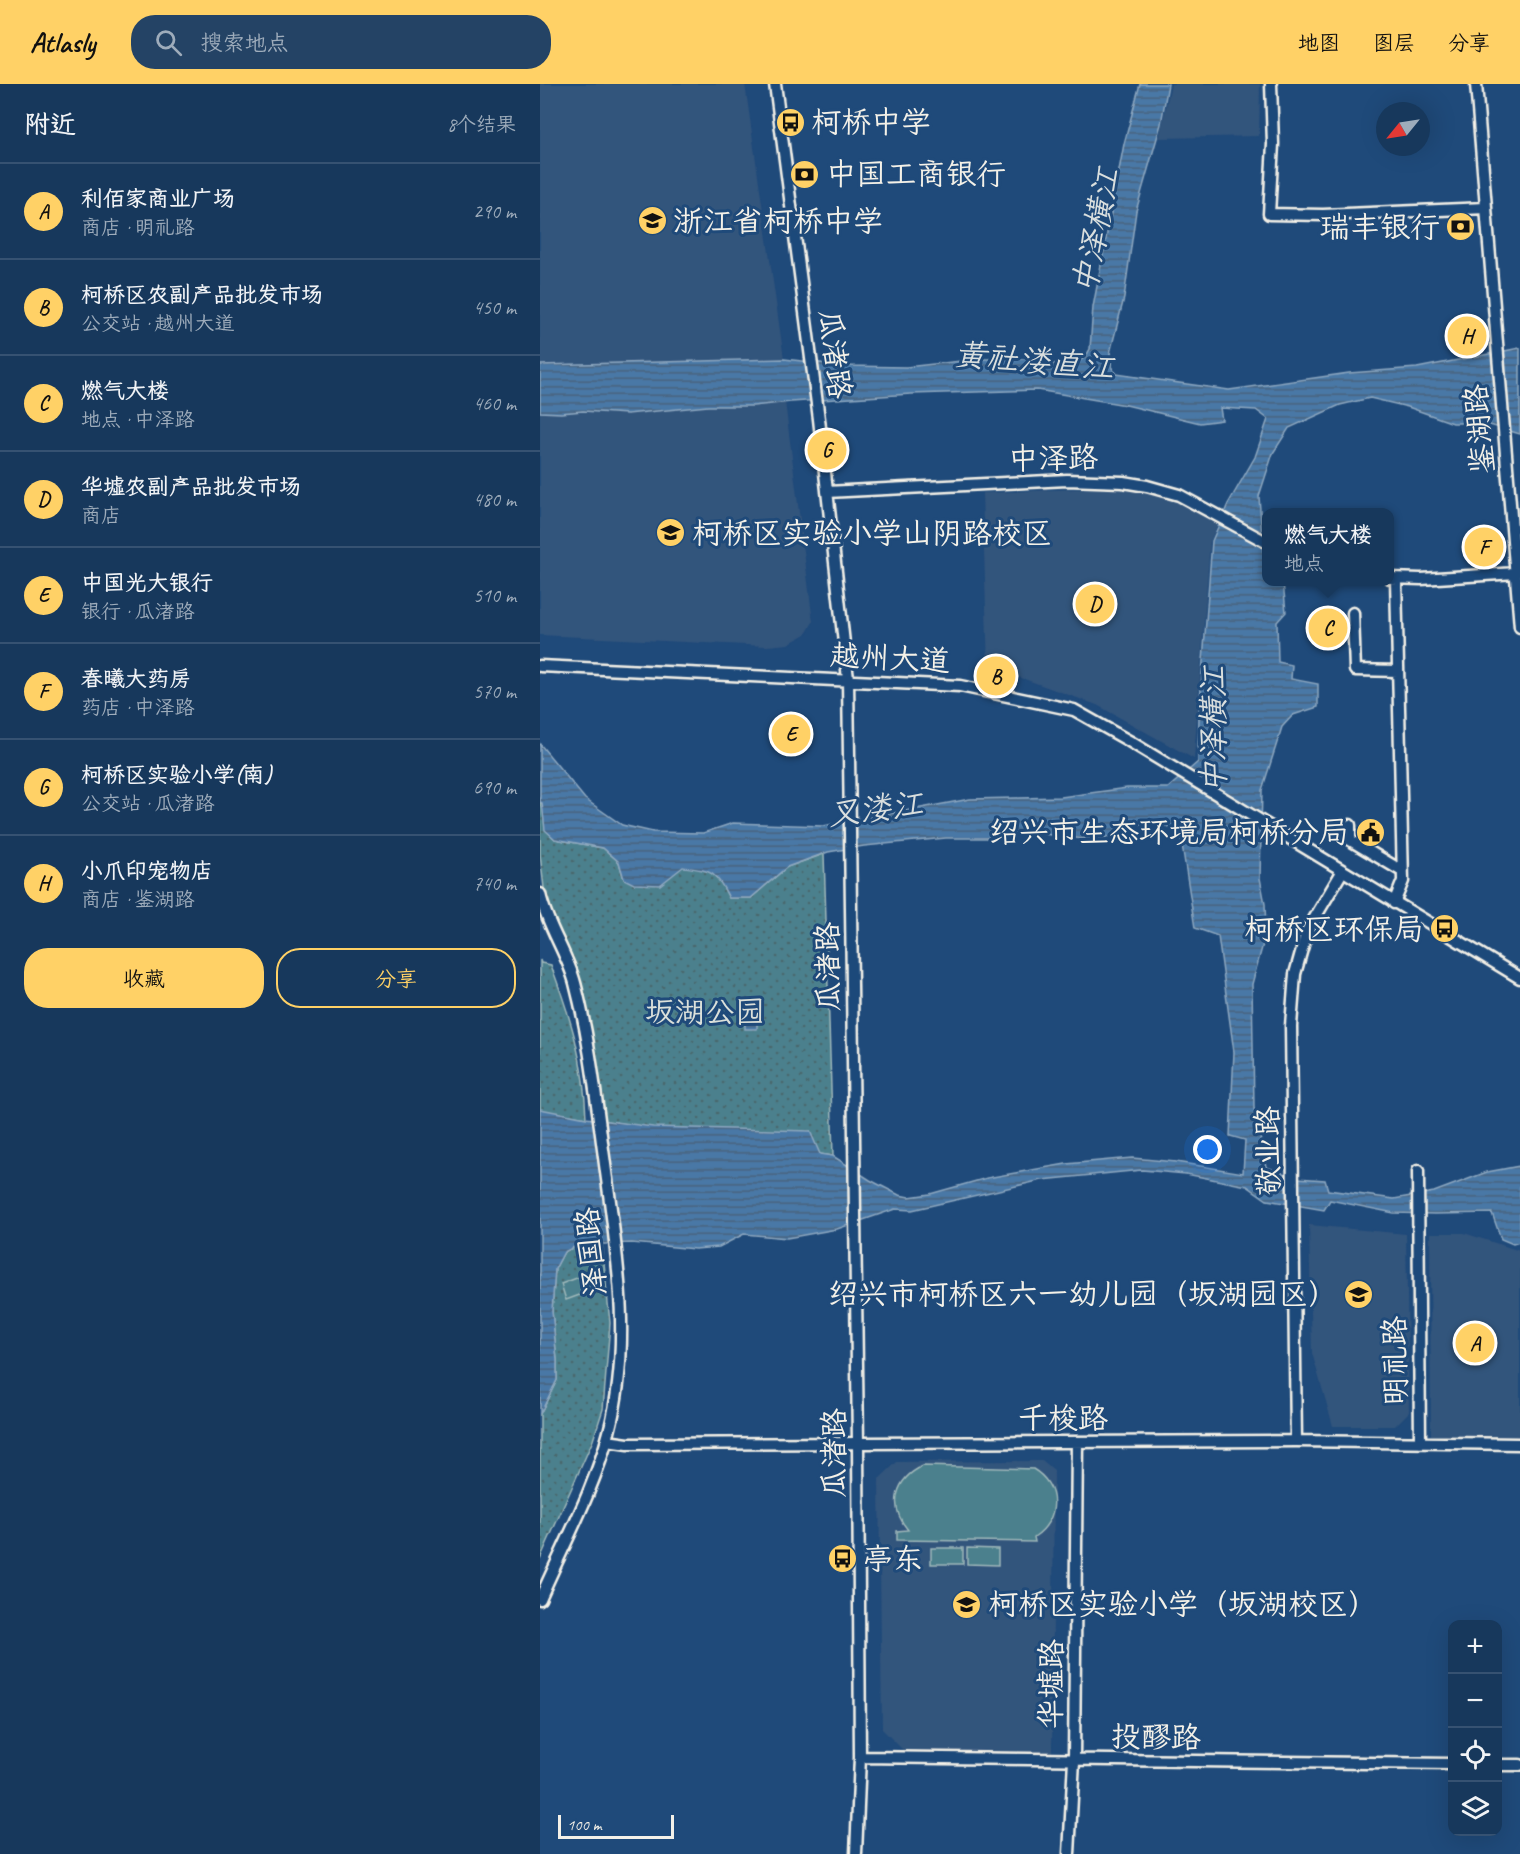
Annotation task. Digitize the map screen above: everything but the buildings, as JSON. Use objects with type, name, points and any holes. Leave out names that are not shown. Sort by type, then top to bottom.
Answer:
[{"type":"street","name":"瓜渚路","points":[[776,84],[819,419],[848,679],[858,1443],[860,1757],[856,1854]]},
{"type":"street","points":[[1271,84],[1272,144],[1269,214],[1323,215],[1486,208]]},
{"type":"street","name":"鉴湖路","points":[[1476,84],[1520,627]]},
{"type":"street","name":"中泽路","points":[[827,492],[1067,480],[1123,482],[1179,495],[1262,540]]},
{"type":"street","points":[[1394,578],[1516,573]]},
{"type":"street","points":[[1393,586],[1398,671],[1403,881],[1394,903]]},
{"type":"street","points":[[1353,613],[1355,670],[1398,671]]},
{"type":"street","name":"越州大道","points":[[540,666],[960,686],[1074,710],[1520,978]]},
{"type":"street","points":[[1350,825],[1350,840],[1402,871]]},
{"type":"street","name":"敬业路","points":[[1296,1441],[1291,1026],[1295,974],[1307,931],[1342,872]]},
{"type":"street","name":"泽国路","points":[[540,894],[556,941],[574,980],[587,1034],[621,1295],[620,1354],[615,1401],[607,1441],[585,1502],[540,1599]]},
{"type":"street","name":"明礼路","points":[[1418,1171],[1420,1443]]},
{"type":"street","name":"千梭路","points":[[607,1441],[628,1444],[1296,1441],[1520,1444]]},
{"type":"street","name":"华墟路","points":[[1069,1854],[1074,1761],[1077,1442]]},
{"type":"street","name":"投醪路","points":[[860,1757],[1448,1764]]},
{"type":"street","points":[[1502,1765],[1520,1765]]},
{"type":"shaded area","name":"浙江省柯桥中学","points":[[540,84],[745,84],[784,359],[540,365]]},
{"type":"shaded area","points":[[1171,84],[1260,84],[1259,136],[1159,138]]},
{"type":"shaded area","name":"柯桥区实验小学山阴路校区","points":[[785,402],[813,622],[806,634],[788,644],[767,646],[540,635],[540,412],[583,411],[627,414],[708,406],[753,406]]},
{"type":"shaded area","points":[[1097,488],[1132,489],[1154,495],[1182,504],[1218,523],[1210,542],[1194,759],[1097,705],[988,666],[982,493]]},
{"type":"shaded area","name":"绍兴市柯桥区六一幼儿园（坂湖园区）","points":[[1309,1225],[1406,1234],[1409,1412],[1395,1426],[1333,1426],[1312,1353]]},
{"type":"shaded area","points":[[1430,1233],[1464,1233],[1520,1251],[1520,1437],[1431,1435]]},
{"type":"shaded area","name":"柯桥区实验小学（坂湖校区）","points":[[1042,1461],[1054,1471],[1052,1753],[904,1751],[882,1729],[879,1479],[897,1462]]},
{"type":"green space","name":"坂湖公园","points":[[540,803],[542,803],[546,830],[555,839],[603,848],[619,862],[624,879],[675,866],[700,867],[720,882],[729,898],[751,898],[787,867],[824,854],[833,1156],[601,1120],[584,995],[545,896],[540,854]]},
{"type":"green space","name":"坂湖公园","points":[[540,960],[541,963],[551,965],[565,1004],[579,1058],[586,1118],[540,1110]]},
{"type":"green space","points":[[602,1244],[610,1323],[603,1409],[593,1440],[540,1559],[540,1414],[557,1380],[552,1311],[555,1269],[564,1252],[575,1247]]},
{"type":"green space","points":[[590,1273],[596,1289],[566,1300],[561,1284]]},
{"type":"green space","points":[[923,1466],[1033,1469],[1048,1484],[1054,1502],[1053,1512],[1043,1530],[1034,1537],[1035,1542],[897,1540],[897,1531],[908,1530],[898,1512],[898,1494],[906,1478]]},
{"type":"green space","points":[[931,1548],[963,1548],[963,1564],[931,1564]]},
{"type":"green space","points":[[967,1548],[998,1549],[998,1565],[967,1564]]},
{"type":"water","points":[[1140,84],[1168,84],[1161,124],[1136,211],[1124,298],[1110,353],[1112,368],[1116,374],[1229,390],[1349,373],[1417,368],[1520,348],[1520,434],[1483,423],[1453,423],[1408,407],[1370,398],[1340,405],[1289,428],[1273,453],[1259,496],[1262,586],[1283,586],[1286,612],[1277,622],[1278,662],[1292,665],[1291,679],[1318,684],[1318,707],[1293,715],[1282,727],[1262,790],[1260,878],[1265,904],[1266,933],[1252,984],[1254,1108],[1266,1167],[1297,1178],[1325,1180],[1328,1190],[1394,1199],[1434,1192],[1487,1172],[1520,1166],[1520,1242],[1513,1244],[1501,1239],[1492,1213],[1394,1213],[1330,1200],[1324,1210],[1267,1200],[1247,1186],[1186,1174],[1142,1170],[1042,1180],[912,1210],[895,1209],[837,1229],[787,1238],[744,1234],[719,1247],[695,1249],[632,1243],[578,1245],[564,1252],[555,1269],[552,1311],[557,1380],[540,1414],[540,1109],[653,1127],[810,1131],[820,1154],[833,1156],[870,1180],[899,1195],[909,1197],[930,1194],[987,1178],[1066,1164],[1132,1158],[1176,1162],[1243,1173],[1245,1140],[1230,1136],[1234,1052],[1218,936],[1195,928],[1181,838],[1168,826],[1130,823],[1130,835],[1084,839],[1027,832],[987,838],[946,838],[864,846],[828,852],[787,867],[751,898],[729,898],[716,877],[707,871],[683,867],[660,885],[634,884],[624,879],[619,862],[603,848],[555,839],[545,830],[540,802],[540,744],[585,799],[622,825],[653,832],[703,833],[733,823],[823,826],[970,799],[1061,797],[1127,788],[1168,788],[1198,762],[1199,714],[1212,541],[1228,504],[1255,457],[1268,419],[1256,410],[1220,408],[1222,420],[1200,423],[1126,405],[1037,390],[911,394],[753,406],[708,406],[627,414],[583,411],[540,412],[540,365],[784,359],[847,366],[906,367],[980,359],[1026,359],[1072,367],[1086,356],[1090,349],[1093,307],[1124,144]]},
{"type":"water","points":[[745,1010],[757,1010],[757,1029],[745,1029]]},
{"type":"place","name":"柯桥中学","points":[[790,122]]},
{"type":"place","name":"中国工商银行","points":[[805,174]]},
{"type":"place","name":"浙江省柯桥中学","points":[[652,221]]},
{"type":"place","name":"瑞丰银行","points":[[1461,227]]},
{"type":"place","name":"小爪印宠物店","points":[[1467,336]]},
{"type":"place","name":"柯桥区实验小学(南)","points":[[827,450]]},
{"type":"place","name":"柯桥区实验小学山阴路校区","points":[[671,533]]},
{"type":"place","name":"春曦大药房","points":[[1484,547]]},
{"type":"place","name":"华墟农副产品批发市场","points":[[1095,604]]},
{"type":"place","name":"燃气大楼","points":[[1328,628]]},
{"type":"place","name":"柯桥区农副产品批发市场","points":[[996,676]]},
{"type":"place","name":"中国光大银行","points":[[791,734]]},
{"type":"place","name":"绍兴市生态环境局柯桥分局","points":[[1370,832]]},
{"type":"place","name":"柯桥区环保局","points":[[1445,929]]},
{"type":"place","name":"绍兴市柯桥区六一幼儿园（坂湖园区）","points":[[1359,1294]]},
{"type":"place","name":"利佰家商业广场","points":[[1475,1343]]},
{"type":"place","name":"亭东","points":[[842,1559]]},
{"type":"place","name":"柯桥区实验小学（坂湖校区）","points":[[967,1604]]},
{"type":"water label","name":"中泽横江","points":[[1096,231]]},
{"type":"water label","name":"黄社溇直江","points":[[1034,361]]},
{"type":"water label","name":"中泽横江","points":[[1213,730]]},
{"type":"water label","name":"叉溇江","points":[[875,809]]}]
